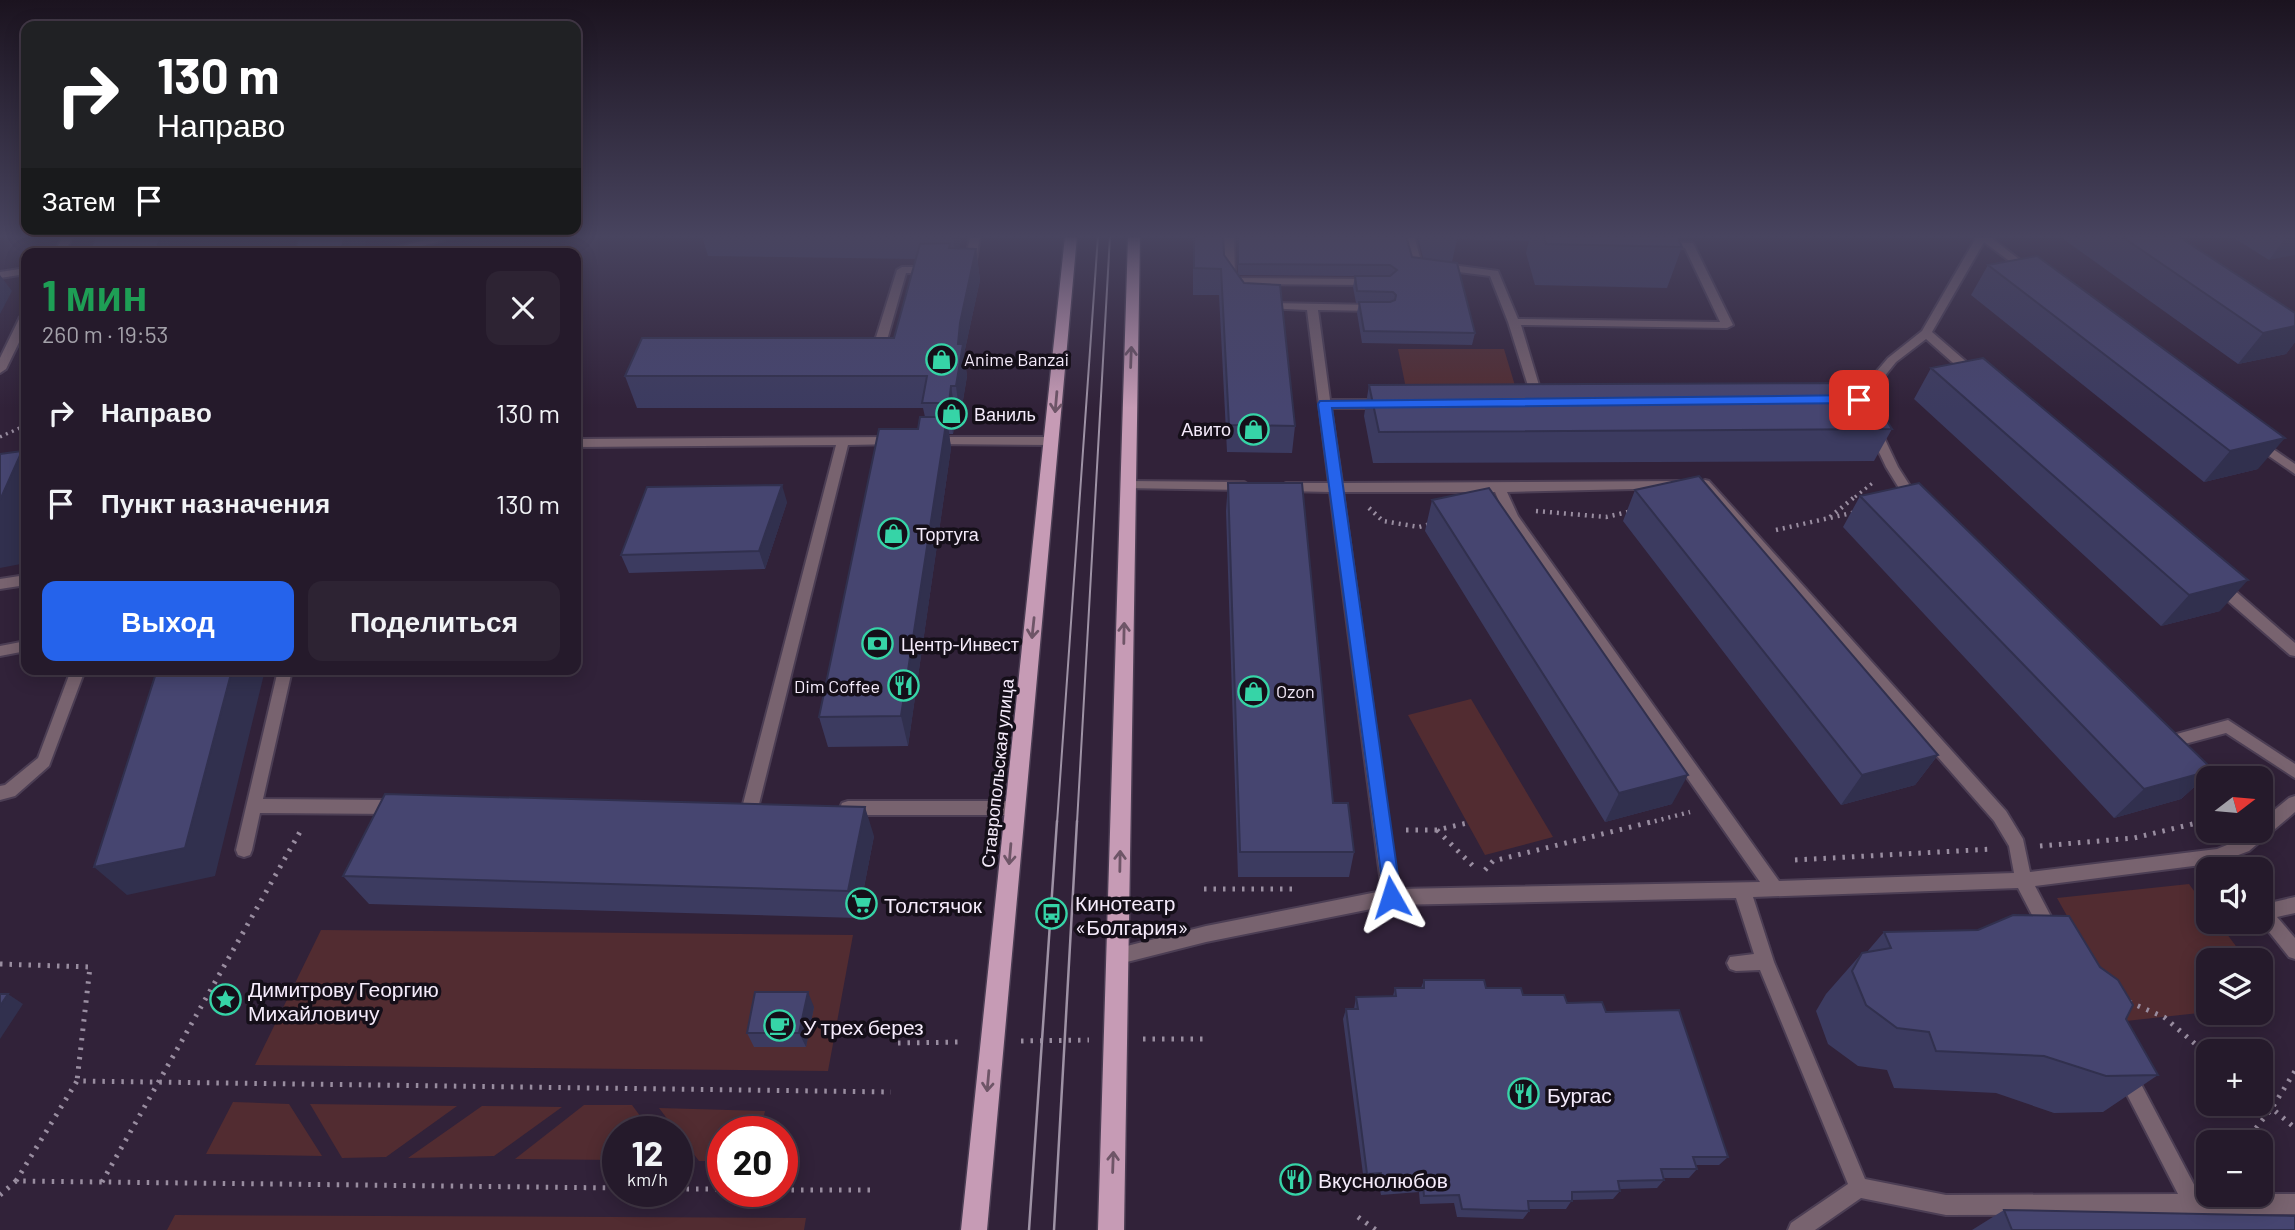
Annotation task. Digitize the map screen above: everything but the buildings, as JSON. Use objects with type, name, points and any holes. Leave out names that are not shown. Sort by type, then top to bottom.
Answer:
[{"type":"main road","name":"Ставропольская улица","points":[[974,1230],[1066,293]]},
{"type":"main road","points":[[1111,1230],[1132,293]]},
{"type":"lane","points":[[878,347],[895,293]]},
{"type":"lane","points":[[1502,293],[1514,322],[1538,403]]},
{"type":"lane","points":[[1514,322],[1727,325],[1712,293]]},
{"type":"lane","points":[[1922,509],[1912,499],[1892,467],[1860,408],[1892,360],[1926,333],[1949,293]]},
{"type":"lane","points":[[1248,306],[1387,308]]},
{"type":"lane","points":[[1312,307],[1391,897]]},
{"type":"lane","points":[[0,369],[21,327]]},
{"type":"lane","points":[[1926,333],[1979,379]]},
{"type":"lane","points":[[1325,404],[1404,404]]},
{"type":"lane","points":[[2250,437],[2295,470]]},
{"type":"lane","points":[[750,808],[843,441]]},
{"type":"lane","points":[[581,443],[911,441]]},
{"type":"lane","points":[[925,441],[1052,441]]},
{"type":"lane","points":[[1127,485],[1499,488],[1705,483],[2015,835],[2020,848],[2023,880],[2055,940]]},
{"type":"lane","points":[[1499,488],[1512,517],[1774,888]]},
{"type":"lane","points":[[2211,578],[2295,651]]},
{"type":"lane","points":[[0,584],[21,581]]},
{"type":"lane","points":[[0,651],[21,647]]},
{"type":"lane","points":[[0,793],[9,791],[44,762],[76,675]]},
{"type":"lane","points":[[244,850],[284,675]]},
{"type":"lane","points":[[2151,734],[2161,744],[2228,726],[2295,772]]},
{"type":"lane","points":[[2273,821],[2295,803]]},
{"type":"lane","points":[[255,806],[409,807]]},
{"type":"lane","points":[[834,808],[1014,808]]},
{"type":"lane","points":[[2230,857],[2245,844]]},
{"type":"lane","points":[[1119,956],[1206,934],[1391,897],[1742,890],[2023,880],[2196,865]]},
{"type":"lane","points":[[1742,890],[1765,962],[1859,1188]]},
{"type":"lane","points":[[2273,909],[2295,905]]},
{"type":"lane","points":[[2273,924],[2295,951]]},
{"type":"lane","points":[[1736,963],[1765,962]]},
{"type":"lane","points":[[2118,1060],[2193,1203]]},
{"type":"lane","points":[[1798,1230],[1859,1188],[1946,1205],[2295,1204]]},
{"type":"path","points":[[0,438],[21,428]]},
{"type":"path","points":[[1829,519],[1892,467]]},
{"type":"path","points":[[1751,536],[1865,510]]},
{"type":"path","points":[[1437,830],[1481,875],[1493,861],[1715,806]]},
{"type":"path","points":[[102,1182],[313,807]]},
{"type":"path","points":[[1384,830],[1437,830],[1467,823]]},
{"type":"path","points":[[0,964],[90,967],[77,1080],[16,1181],[0,1195]]},
{"type":"path","points":[[2119,997],[2164,1017],[2196,1045]]},
{"type":"path","points":[[898,1043],[1208,1039]]},
{"type":"path","points":[[2273,1106],[2295,1071]]},
{"type":"path","points":[[77,1080],[891,1091]]},
{"type":"path","points":[[2273,1109],[2295,1128]]},
{"type":"path","points":[[2254,1130],[2266,1116]]},
{"type":"path","points":[[16,1181],[602,1188]]},
{"type":"path","points":[[798,1190],[875,1191]]},
{"type":"path","points":[[1359,1217],[1376,1230]]},
{"type":"shaded area","points":[[1398,349],[1504,349],[1519,399],[1408,398]]},
{"type":"shaded area","points":[[1471,699],[1553,837],[1485,855],[1408,715]]},
{"type":"shaded area","points":[[2189,884],[2196,894],[2196,934],[2227,934],[2237,948],[2196,948],[2196,1013],[2126,1021],[2057,898]]},
{"type":"shaded area","points":[[321,930],[853,935],[828,1071],[255,1065]]},
{"type":"shaded area","points":[[233,1102],[289,1104],[322,1156],[206,1154]]},
{"type":"shaded area","points":[[310,1104],[457,1106],[386,1157],[342,1158]]},
{"type":"shaded area","points":[[584,1105],[632,1105],[640,1116],[602,1116],[602,1160],[515,1159]]},
{"type":"shaded area","points":[[482,1106],[562,1107],[494,1156],[408,1158]]},
{"type":"shaded area","points":[[659,1108],[765,1111],[764,1116],[707,1116],[707,1161],[699,1161],[693,1153],[693,1116],[665,1116]]},
{"type":"shaded area","points":[[175,1215],[806,1218],[804,1230],[167,1230]]},
{"type":"tram line","points":[[1057,823],[1094,293]]},
{"type":"tram line","points":[[1077,823],[1107,293]]},
{"type":"tram line","points":[[1029,1230],[1057,821]]},
{"type":"tram line","points":[[1054,1230],[1077,821]]},
{"type":"place","name":"Anime Banzai","points":[[941,359]]},
{"type":"place","name":"Ваниль","points":[[951,414]]},
{"type":"place","name":"Авито","points":[[1254,429]]},
{"type":"place","name":"Тортуга","points":[[893,534]]},
{"type":"place","name":"Центр-Инвест","points":[[878,644]]},
{"type":"place","name":"Dim Coffee","points":[[903,686]]},
{"type":"place","name":"Ozon","points":[[1253,691]]},
{"type":"place","name":"Толстячок","points":[[861,904]]},
{"type":"place","name":"Кинотеатр «Болгария»","points":[[1052,914]]},
{"type":"place","name":"Димитрову Георгию Михайловичу","points":[[225,1000]]},
{"type":"place","name":"У трех берез","points":[[780,1026]]},
{"type":"place","name":"Бургас","points":[[1524,1094]]},
{"type":"place","name":"Вкуснолюбов","points":[[1295,1179]]},
{"type":"route","points":[[1391,897],[1325,404],[1859,400]]}]
